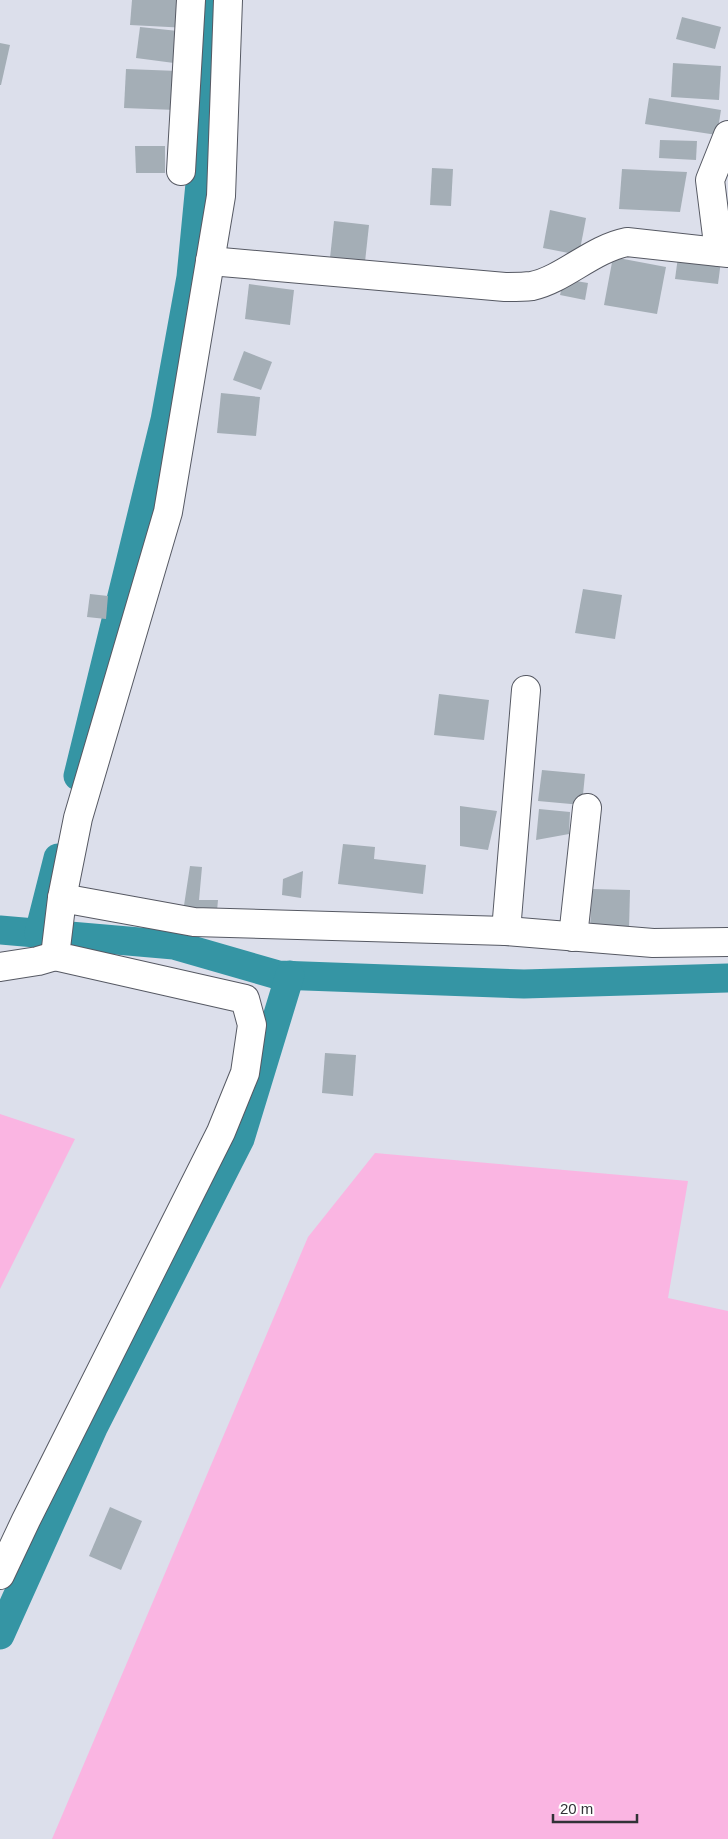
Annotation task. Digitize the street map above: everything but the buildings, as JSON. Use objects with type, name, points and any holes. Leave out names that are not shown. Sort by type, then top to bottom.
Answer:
[{"type":"street","points":[[181,171],[191,0]]},
{"type":"street","points":[[56,951],[61,906],[78,818],[168,512],[221,196],[228,0]]},
{"type":"street","points":[[210,261],[505,287],[531,286],[546,281],[613,245],[627,242],[724,252],[710,180],[728,135]]},
{"type":"street","points":[[506,931],[526,690]]},
{"type":"street","points":[[573,937],[587,808]]},
{"type":"street","points":[[61,906],[194,922],[506,931],[653,943],[728,942]]},
{"type":"street","points":[[0,967],[38,961],[56,951],[245,999],[252,1025],[244,1073],[221,1132],[0,1575]]},
{"type":"shaded area","points":[[0,1114],[75,1139],[0,1289]]},
{"type":"shaded area","points":[[375,1153],[688,1181],[668,1298],[728,1311],[728,1839],[52,1839],[308,1237]]},
{"type":"waterway","points":[[78,776],[165,420],[191,277],[202,163],[201,97],[207,0]]},
{"type":"waterway","points":[[39,933],[58,858]]},
{"type":"waterway","points":[[0,930],[174,945],[278,975],[524,984],[728,978]]},
{"type":"waterway","points":[[0,1635],[93,1428],[240,1139],[290,975]]}]
